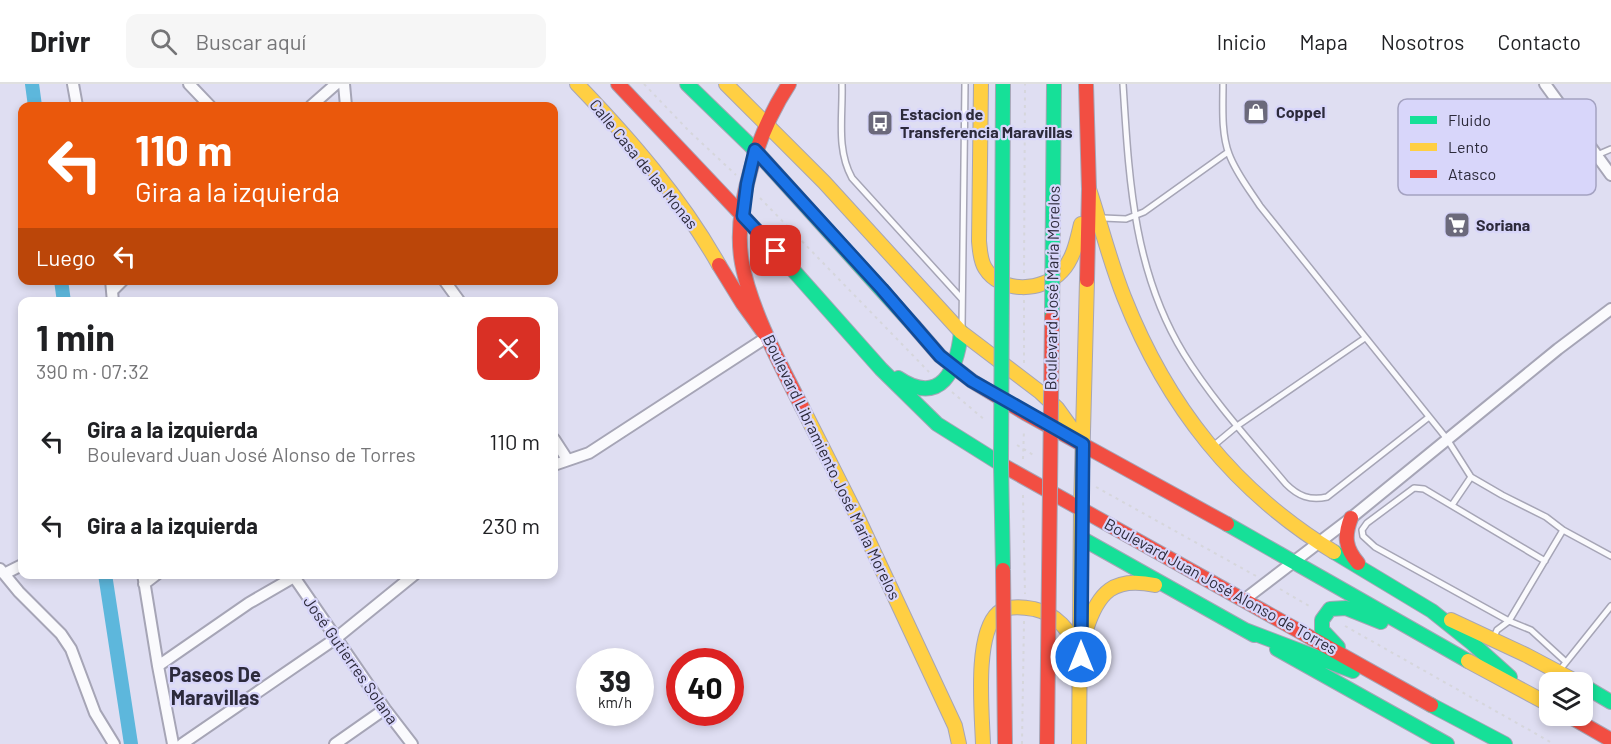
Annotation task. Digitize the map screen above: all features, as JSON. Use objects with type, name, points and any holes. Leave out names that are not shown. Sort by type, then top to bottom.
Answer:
[{"type":"main road","name":"Calle Casa de las Monas","points":[[577,84],[687,213],[742,305],[767,337]]},
{"type":"main road","name":"Boulevard Juan José Alonso de Torres","points":[[618,84],[807,285],[881,369],[937,424],[994,461],[1505,744]]},
{"type":"main road","points":[[687,84],[755,150],[953,368],[1015,407],[1539,699]]},
{"type":"main road","points":[[726,84],[824,183],[961,332],[1040,392],[1057,408],[1083,444]]},
{"type":"main road","name":"Boulevard Libramiento José María Morelos","points":[[789,84],[766,124],[755,150],[747,184],[741,236],[742,261],[747,282],[767,337],[857,516],[940,694],[959,744]]},
{"type":"main road","points":[[981,84],[980,256],[995,279],[1024,287],[1040,285],[1056,278],[1068,264],[1076,248],[1089,189]]},
{"type":"main road","points":[[1002,84],[1001,464],[1005,744]]},
{"type":"main road","name":"Boulevard José María Morelos","points":[[1047,744],[1054,84]]},
{"type":"main road","points":[[1079,744],[1081,508],[1089,189],[1086,84]]},
{"type":"main road","points":[[1089,189],[1124,296],[1140,335],[1179,406],[1242,483],[1265,505],[1318,543],[1432,612],[1485,653],[1524,691]]},
{"type":"main road","points":[[807,285],[834,306],[906,384],[923,389],[940,382],[957,360],[961,332]]},
{"type":"main road","points":[[1350,518],[1346,530],[1346,545],[1365,572]]},
{"type":"main road","points":[[1081,538],[1447,744]]},
{"type":"main road","points":[[1081,657],[1096,602],[1112,588],[1124,582],[1135,581],[1175,590]]},
{"type":"main road","points":[[983,744],[981,682],[983,652],[989,623],[998,612],[1025,607],[1055,616],[1073,636],[1081,657]]},
{"type":"main road","points":[[1350,659],[1322,630],[1324,614],[1330,609],[1356,611],[1486,671]]},
{"type":"main road","points":[[1432,612],[1562,667],[1567,672]]},
{"type":"main road","points":[[1245,630],[1402,689]]},
{"type":"main road","points":[[1593,692],[1611,702]]},
{"type":"main road","points":[[1586,726],[1611,740]]},
{"type":"street","points":[[73,84],[76,102]]},
{"type":"street","points":[[189,84],[206,102]]},
{"type":"street","points":[[316,102],[336,84]]},
{"type":"street","points":[[344,84],[346,102]]},
{"type":"street","points":[[1545,84],[1556,99]]},
{"type":"street","points":[[1597,155],[1611,175]]},
{"type":"street","points":[[1245,599],[1611,309]]},
{"type":"street","points":[[558,463],[589,453],[767,337]]},
{"type":"street","points":[[558,446],[567,459]]},
{"type":"street","points":[[18,566],[2,572],[49,621],[71,649],[99,722],[114,744]]},
{"type":"street","points":[[144,579],[173,744]]},
{"type":"street","points":[[158,666],[288,579]]},
{"type":"street","name":"José Gutierres Solana","points":[[295,579],[384,709],[412,744]]},
{"type":"street","points":[[182,744],[335,639],[409,579]]},
{"type":"street","points":[[335,744],[384,709]]},
{"type":"lane","points":[[842,84],[841,142],[846,168],[856,182],[963,299]]},
{"type":"lane","points":[[961,332],[965,84]]},
{"type":"lane","points":[[1123,84],[1134,217],[1151,282],[1167,322],[1201,379],[1237,426],[1295,492],[1315,500],[1337,492],[1429,417]]},
{"type":"lane","points":[[1222,84],[1228,153],[1241,178],[1260,206],[1447,439],[1471,477],[1546,517],[1563,530],[1611,556]]},
{"type":"lane","points":[[1597,155],[1611,149]]},
{"type":"lane","points":[[1099,218],[1134,217],[1228,153]]},
{"type":"lane","points":[[1211,447],[1237,426],[1365,338]]},
{"type":"lane","points":[[1452,505],[1471,477]]},
{"type":"lane","points":[[1545,561],[1424,489],[1414,488],[1367,523],[1362,530],[1363,536],[1375,547],[1509,621],[1531,630],[1562,667],[1611,606]]},
{"type":"lane","points":[[1485,653],[1497,630],[1509,621],[1563,530]]},
{"type":"path","points":[[644,84],[689,131],[747,184],[922,366],[992,425]]},
{"type":"path","points":[[1015,444],[1043,460]]},
{"type":"path","points":[[1082,478],[1324,614]]},
{"type":"path","points":[[1345,626],[1554,744]]},
{"type":"waterway","points":[[32,84],[34,102]]},
{"type":"waterway","points":[[62,285],[63,297]]},
{"type":"waterway","points":[[106,579],[131,744]]},
{"type":"traffic: fast","points":[[687,84],[755,150],[914,326]]},
{"type":"traffic: fast","points":[[1003,84],[1001,464],[1003,570]]},
{"type":"traffic: fast","points":[[1052,317],[1054,84]]},
{"type":"traffic: fast","points":[[777,252],[881,369],[937,424],[1004,466]]},
{"type":"traffic: fast","points":[[898,378],[913,386],[925,388],[936,386],[951,371],[956,359],[961,332]]},
{"type":"traffic: fast","points":[[1227,524],[1468,661]]},
{"type":"traffic: fast","points":[[1081,538],[1254,635]]},
{"type":"traffic: fast","points":[[1334,552],[1432,611],[1510,677]]},
{"type":"traffic: fast","points":[[1338,647],[1322,630],[1322,620],[1330,609],[1346,608],[1381,622]]},
{"type":"traffic: fast","points":[[1245,630],[1353,671]]},
{"type":"traffic: fast","points":[[1277,649],[1447,744]]},
{"type":"traffic: fast","points":[[1593,691],[1611,702]]},
{"type":"traffic: fast","points":[[1431,705],[1505,744]]},
{"type":"traffic: slow","points":[[577,84],[654,170],[688,216],[719,265]]},
{"type":"traffic: slow","points":[[726,84],[824,182],[961,332],[1040,392],[1057,408],[1083,444]]},
{"type":"traffic: slow","points":[[981,84],[979,241],[985,268],[992,276],[1011,286],[1034,286],[1044,283],[1054,278],[1066,266],[1074,249],[1081,224]]},
{"type":"traffic: slow","points":[[1089,189],[1124,297],[1141,337],[1183,410],[1235,473],[1265,502],[1334,552]]},
{"type":"traffic: slow","points":[[1079,744],[1081,508],[1087,280]]},
{"type":"traffic: slow","points":[[802,407],[857,516],[955,726],[959,744]]},
{"type":"traffic: slow","points":[[1086,630],[1096,606],[1110,590],[1118,585],[1129,583],[1155,585]]},
{"type":"traffic: slow","points":[[983,744],[982,656],[990,624],[998,613],[1002,610],[1020,607],[1042,611],[1061,624],[1079,651]]},
{"type":"traffic: slow","points":[[1451,620],[1558,672]]},
{"type":"traffic: slow","points":[[1468,661],[1539,699]]},
{"type":"traffic: jam","points":[[618,84],[777,252]]},
{"type":"traffic: jam","points":[[789,84],[768,123],[750,170],[741,219],[740,242],[742,263],[752,300],[767,337],[802,407]]},
{"type":"traffic: jam","points":[[1086,84],[1089,189],[1087,280]]},
{"type":"traffic: jam","points":[[719,265],[764,333]]},
{"type":"traffic: jam","points":[[1047,744],[1052,317]]},
{"type":"traffic: jam","points":[[914,326],[940,356],[972,381],[1025,413],[1227,524]]},
{"type":"traffic: jam","points":[[1004,466],[1431,705]]},
{"type":"traffic: jam","points":[[1351,518],[1347,531],[1347,542],[1350,552],[1358,563]]},
{"type":"traffic: jam","points":[[1003,570],[1005,744]]},
{"type":"traffic: jam","points":[[1586,726],[1611,740]]},
{"type":"place","name":"Coppel","points":[[1256,112]]},
{"type":"place","name":"Estacion de Transferencia Maravillas","points":[[880,123]]},
{"type":"place","name":"Soriana","points":[[1457,225]]},
{"type":"district","name":"Paseos De Maravillas","points":[[215,686]]},
{"type":"route","points":[[776,251],[743,216],[755,150],[953,368],[1025,413],[1083,444],[1081,657]]}]
